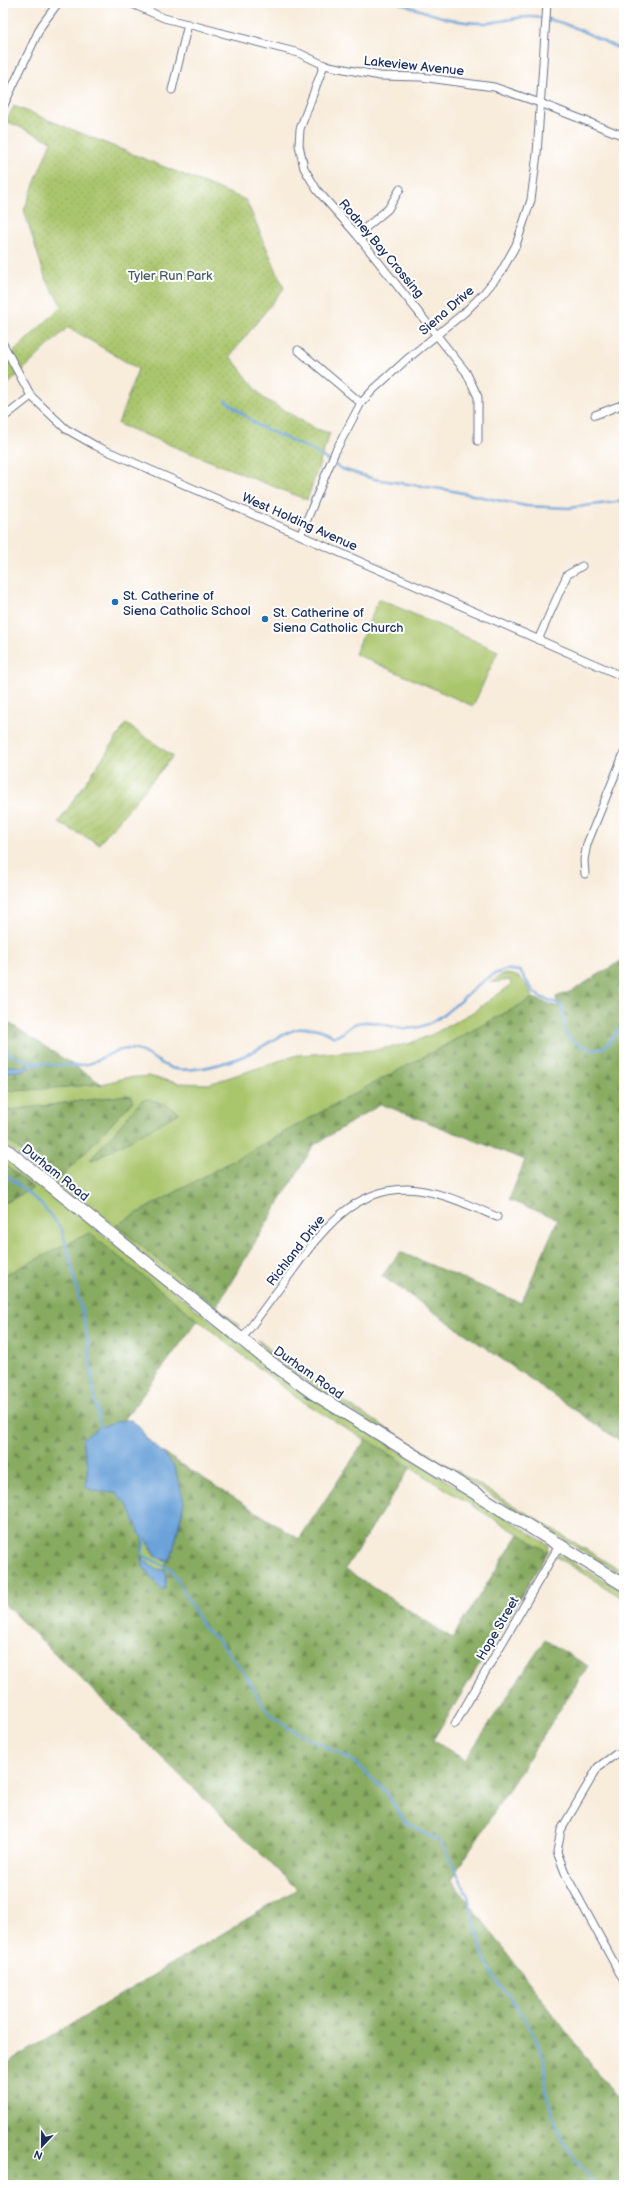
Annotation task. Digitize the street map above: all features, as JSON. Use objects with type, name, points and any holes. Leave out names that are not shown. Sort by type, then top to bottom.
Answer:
[{"type":"main road","name":"Durham Road","points":[[3,1147],[242,1340],[315,1395],[560,1544],[624,1585]]},
{"type":"street","points":[[3,107],[41,26],[58,3]]},
{"type":"street","name":"Lakeview Avenue","points":[[130,3],[164,18],[299,53],[324,65],[380,76],[468,82],[494,88],[540,103],[624,136]]},
{"type":"street","name":"Siena Drive","points":[[301,534],[335,452],[361,403],[373,390],[437,334],[465,312],[483,294],[501,272],[516,245],[530,200],[536,154],[547,3]]},
{"type":"street","points":[[172,90],[188,24]]},
{"type":"street","name":"Rodney Bay Crossing","points":[[324,65],[300,129],[299,145],[304,168],[317,190],[357,235],[437,334],[472,381],[478,397],[478,440]]},
{"type":"street","points":[[357,235],[388,209],[400,189]]},
{"type":"street","name":"West Holding Avenue","points":[[3,344],[31,396],[66,429],[96,446],[301,534],[624,677]]},
{"type":"street","points":[[298,350],[361,403]]},
{"type":"street","points":[[3,418],[31,396]]},
{"type":"street","points":[[595,415],[624,404]]},
{"type":"street","points":[[538,640],[567,575],[582,566]]},
{"type":"street","points":[[585,874],[584,860],[586,844],[624,753]]},
{"type":"street","name":"Richland Drive","points":[[242,1340],[329,1223],[361,1200],[393,1191],[407,1190],[428,1192],[497,1217]]},
{"type":"street","name":"Hope Street","points":[[455,1724],[560,1544]]},
{"type":"street","points":[[624,1754],[616,1754],[598,1767],[561,1830],[557,1852],[566,1875],[624,1981]]},
{"type":"green space","name":"Tyler Run Park","points":[[14,106],[246,200],[284,288],[230,356],[263,398],[316,429],[330,433],[307,500],[118,424],[138,369],[68,327],[3,389],[3,362],[62,306],[46,280],[24,210],[51,141],[6,121]]},
{"type":"green space","points":[[379,599],[498,651],[473,706],[355,654]]},
{"type":"green space","points":[[126,724],[173,756],[99,844],[58,823]]},
{"type":"green space","points":[[624,959],[624,1444],[382,1276],[400,1252],[521,1303],[558,1219],[509,1200],[525,1160],[381,1104],[314,1145],[216,1307],[116,1225],[354,1094],[533,998],[558,1007],[556,997],[572,991]]},
{"type":"green space","points":[[507,974],[517,976],[521,979],[533,998],[354,1094],[116,1225],[241,1327],[229,1323],[3,1143],[3,1136],[58,1180],[133,1101],[127,1095],[3,1111],[3,1092],[102,1084],[125,1078],[148,1076],[178,1083],[209,1084],[297,1055],[373,1050],[408,1044],[433,1034],[473,1012],[511,985],[510,980],[490,983],[501,975]]},
{"type":"green space","points":[[3,1019],[102,1084],[3,1092],[3,1071],[22,1071],[32,1067],[3,1066]]},
{"type":"green space","points":[[127,1095],[132,1096],[133,1101],[58,1181],[3,1136],[3,1111]]},
{"type":"green space","points":[[149,1099],[167,1105],[179,1113],[98,1158],[90,1160],[142,1100]]},
{"type":"green space","points":[[3,1155],[280,1376],[549,1545],[548,1552],[297,1398],[89,1234],[3,1279],[3,1204],[33,1188],[3,1163]]},
{"type":"green space","points":[[3,1163],[33,1188],[3,1204]]},
{"type":"green space","points":[[89,1233],[198,1320],[124,1420],[100,1427],[82,1444],[88,1464],[85,1482],[93,1491],[116,1493],[128,1505],[143,1536],[141,1557],[144,1568],[165,1588],[167,1575],[164,1570],[167,1561],[169,1561],[172,1555],[183,1510],[175,1468],[162,1452],[299,1539],[366,1439],[411,1467],[345,1569],[452,1638],[519,1534],[548,1552],[433,1740],[465,1760],[545,1640],[588,1666],[451,1879],[624,2108],[624,2185],[3,2185],[3,2065],[297,1889],[3,1603],[3,1276]]},
{"type":"green space","points":[[258,1340],[291,1366],[355,1409],[618,1569],[617,1572],[322,1393],[268,1354]]},
{"type":"green space","points":[[143,1536],[157,1557],[167,1561],[164,1570],[156,1569],[141,1557]]},
{"type":"green space","points":[[558,1554],[624,1591],[624,1599],[555,1556]]},
{"type":"water","points":[[3,1066],[33,1067],[18,1071],[6,1072],[3,1071]]},
{"type":"water","points":[[124,1420],[131,1420],[139,1426],[146,1438],[162,1452],[175,1468],[184,1502],[172,1555],[168,1561],[157,1557],[148,1541],[140,1534],[128,1505],[116,1493],[93,1491],[86,1487],[88,1464],[82,1439],[100,1427]]},
{"type":"water","points":[[141,1557],[156,1569],[164,1570],[167,1574],[165,1588],[162,1590],[144,1568]]},
{"type":"waterway","points":[[399,3],[441,17],[463,22],[485,23],[527,17],[553,20],[574,27],[624,51]]},
{"type":"waterway","points":[[225,400],[257,425],[310,449],[342,469],[374,479],[448,490],[526,506],[568,508],[624,501]]},
{"type":"waterway","points":[[3,1049],[12,1056],[23,1060],[64,1066],[84,1065],[118,1051],[133,1049],[144,1053],[169,1067],[186,1070],[197,1069],[246,1055],[288,1032],[299,1029],[310,1028],[322,1030],[334,1037],[357,1023],[376,1023],[401,1028],[421,1027],[441,1016],[486,979],[505,970],[520,971],[533,991],[540,997],[562,1005],[566,1036],[582,1046],[593,1049],[604,1047],[609,1043],[619,1029],[624,1026]]},
{"type":"waterway","points":[[31,1067],[43,1063]]},
{"type":"waterway","points":[[3,1172],[41,1204],[61,1228],[68,1250],[87,1335],[95,1400],[101,1429]]},
{"type":"waterway","points":[[145,1537],[142,1555],[171,1569],[204,1628],[218,1640],[244,1672],[263,1705],[270,1713],[290,1729],[349,1758],[386,1792],[405,1822],[439,1841],[447,1852],[468,1896],[484,1958],[494,1977],[526,2019],[544,2057],[545,2088],[555,2121],[567,2148],[595,2185]]},
{"type":"place","name":"St. Catherine of Siena Catholic School","points":[[115,602]]},
{"type":"place","name":"St. Catherine of Siena Catholic Church","points":[[265,619]]}]
